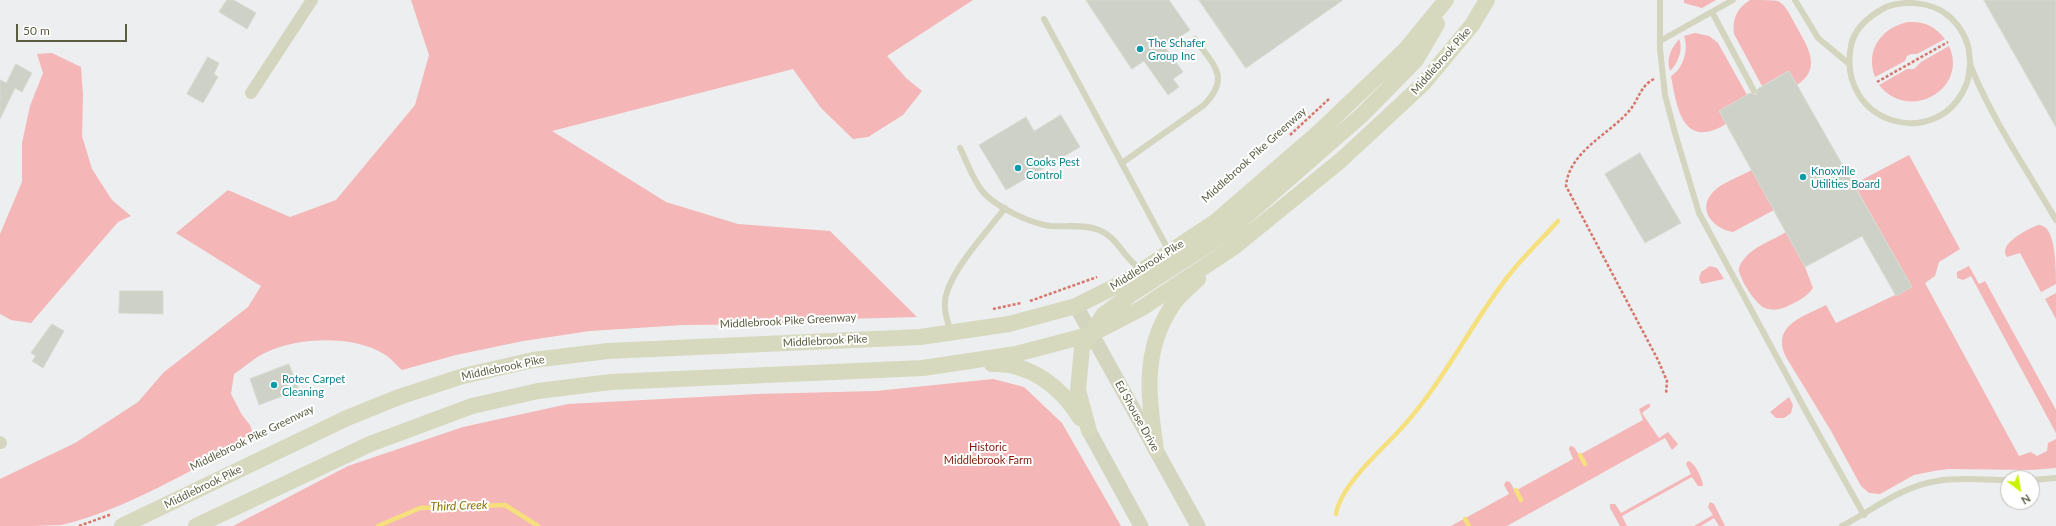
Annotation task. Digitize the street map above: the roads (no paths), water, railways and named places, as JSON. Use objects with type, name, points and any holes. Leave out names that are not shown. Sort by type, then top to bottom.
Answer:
[{"type":"main road","name":"Middlebrook Pike","points":[[118,520],[347,418],[399,397],[471,374],[533,360],[608,351],[920,337],[1009,324],[1076,306],[1126,281],[1215,222],[1319,132],[1406,49],[1446,0]]},
{"type":"main road","points":[[1089,431],[1078,390],[1082,348],[1104,316],[1130,295],[1229,231],[1362,115],[1416,60],[1451,0]]},
{"type":"main road","name":"Middlebrook Pike","points":[[196,526],[370,444],[472,406],[538,391],[611,382],[923,368],[1016,354],[1092,334],[1142,308],[1223,254],[1340,161],[1423,84],[1472,25],[1487,0]]},
{"type":"main road","points":[[1156,450],[1148,392],[1150,363],[1158,335],[1172,306],[1223,254]]},
{"type":"main road","points":[[923,368],[1005,363],[1044,378],[1070,401],[1089,431]]},
{"type":"street","points":[[251,93],[312,0]]},
{"type":"street","name":"Ed Shouse Drive","points":[[1076,306],[1198,526]]},
{"type":"street","points":[[1089,431],[1141,526]]},
{"type":"lane","points":[[1660,0],[1660,41],[1665,95],[1699,213],[1808,415],[1864,514]]},
{"type":"lane","points":[[1660,41],[1733,0]]},
{"type":"lane","points":[[1795,0],[1818,38],[1848,63]]},
{"type":"lane","points":[[1910,2],[1929,2],[1947,14],[1960,28],[1968,46],[1970,65],[1966,85],[1955,103],[1939,116],[1919,123],[1898,123],[1878,116],[1862,102],[1852,84],[1848,63],[1851,44],[1860,27],[1874,13],[1891,5],[1910,2]]},
{"type":"lane","points":[[1712,12],[1754,91]]},
{"type":"lane","points":[[1044,19],[1170,252]]},
{"type":"lane","points":[[1122,164],[1204,105],[1212,96],[1219,80],[1216,69],[1195,39]]},
{"type":"lane","points":[[1970,65],[1993,114],[2056,220]]},
{"type":"lane","points":[[960,148],[983,192],[1004,208],[1022,217],[1047,226],[1088,227],[1100,230],[1113,238],[1134,265],[1143,270]]},
{"type":"lane","points":[[951,332],[946,319],[946,293],[956,272],[1004,208]]},
{"type":"lane","points":[[2040,479],[2056,478]]},
{"type":"lane","points":[[1842,526],[1899,494],[1918,486],[1938,481],[2000,480]]},
{"type":"waterway","points":[[1336,514],[1339,504],[1352,482],[1370,460],[1413,415],[1428,396],[1509,275],[1558,221]]},
{"type":"waterway","points":[[1580,455],[1585,464]]},
{"type":"waterway","points":[[1516,490],[1521,500]]},
{"type":"waterway","name":"Third Creek","points":[[378,526],[420,508],[505,505],[538,526]]},
{"type":"waterway","points":[[1465,519],[1469,526]]},
{"type":"place","name":"The Schafer Group Inc","points":[[1140,49]]},
{"type":"place","name":"Cooks Pest Control","points":[[1018,168]]},
{"type":"place","name":"Knoxville Utilities Board","points":[[1803,177]]},
{"type":"place","name":"Rotec Carpet Cleaning","points":[[274,385]]},
{"type":"park label","name":"Historic Middlebrook Farm","points":[[988,453]]}]
